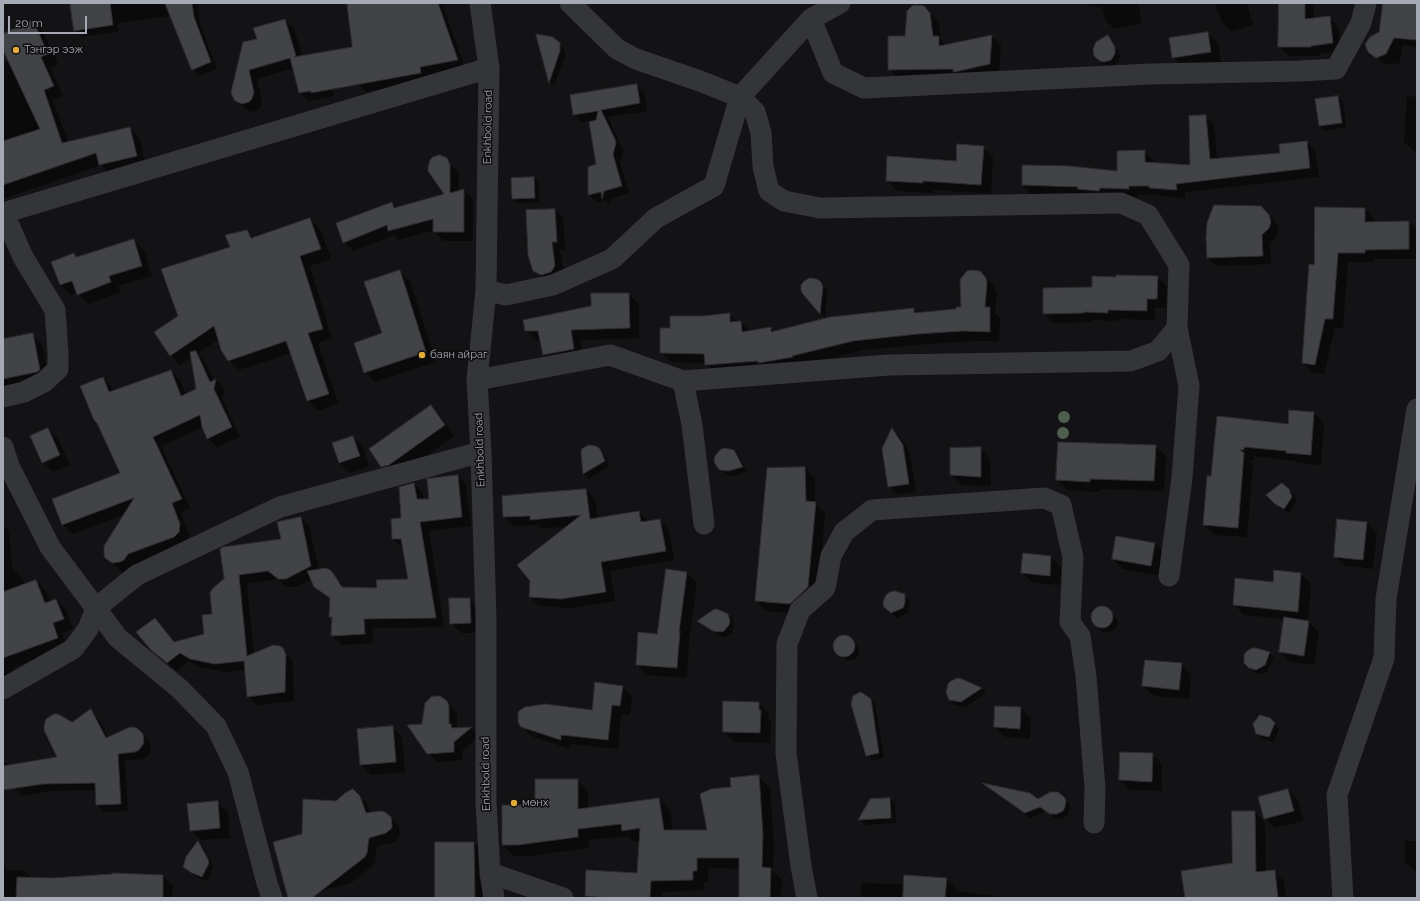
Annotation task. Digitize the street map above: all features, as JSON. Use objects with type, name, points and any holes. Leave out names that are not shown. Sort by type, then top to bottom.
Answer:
[{"type":"street","name":"Enkhbold road","points":[[480,3],[489,68],[486,290],[477,380],[481,452],[486,618],[486,802],[490,873],[494,898]]},
{"type":"street","points":[[570,3],[617,49],[636,59],[700,81],[740,97],[755,112],[761,133],[763,166],[769,191],[784,201],[820,208],[1121,203],[1148,215],[1179,265],[1177,328],[1189,386],[1182,478],[1169,576]]},
{"type":"street","points":[[486,290],[506,295],[553,285],[612,259],[656,218],[714,186],[740,97],[811,19],[840,3]]},
{"type":"street","points":[[811,19],[833,73],[864,88],[1151,74],[1336,69],[1360,23],[1366,3]]},
{"type":"street","points":[[3,213],[489,68]]},
{"type":"street","points":[[3,222],[8,223],[23,257],[55,310],[58,352],[58,369],[44,382],[24,392],[3,397]]},
{"type":"street","points":[[477,380],[610,355],[683,381],[889,365],[1131,361],[1158,351],[1177,328]]},
{"type":"street","points":[[683,381],[692,425],[704,524]]},
{"type":"street","points":[[1343,898],[1337,795],[1384,658],[1386,599],[1417,409]]},
{"type":"street","points":[[3,446],[9,466],[50,547],[118,638],[180,689],[216,726],[238,772],[272,898]]},
{"type":"street","points":[[3,689],[73,648],[88,629],[96,608],[137,575],[280,507],[481,452]]},
{"type":"street","points":[[807,898],[801,866],[786,753],[787,644],[800,610],[825,588],[831,556],[844,532],[872,510],[1044,498],[1061,505],[1073,558],[1070,622],[1080,636],[1086,676],[1094,788],[1094,823]]},
{"type":"street","points":[[490,873],[564,898]]},
{"type":"building","points":[[70,3],[110,3],[113,25],[74,31]]},
{"type":"building","points":[[165,3],[192,3],[194,17],[211,62],[192,70]]},
{"type":"building","points":[[347,3],[438,3],[458,60],[420,67],[421,73],[311,93],[311,91],[299,93],[290,58],[249,70],[254,92],[252,99],[249,102],[242,104],[235,101],[231,92],[243,42],[257,39],[253,28],[285,19],[296,56],[294,57],[352,47]]},
{"type":"building","points":[[1279,3],[1305,3],[1305,19],[1330,16],[1333,43],[1311,47],[1278,47]]},
{"type":"building","points":[[1383,3],[1417,3],[1417,40],[1394,38],[1386,54],[1376,58],[1368,52],[1365,44],[1370,37],[1379,32]]},
{"type":"building","points":[[912,6],[924,6],[930,13],[933,36],[939,36],[939,46],[992,35],[990,64],[953,72],[953,69],[888,70],[888,36],[905,36],[907,11]]},
{"type":"building","points":[[33,20],[48,54],[41,57],[54,86],[44,90],[62,143],[130,127],[137,156],[99,165],[96,153],[3,185],[3,141],[40,129],[3,50],[3,34]]},
{"type":"building","points":[[1208,32],[1211,52],[1172,58],[1169,38]]},
{"type":"building","points":[[536,34],[553,37],[560,43],[560,51],[549,83]]},
{"type":"building","points":[[1108,35],[1115,47],[1115,54],[1111,60],[1104,62],[1100,61],[1094,56],[1093,49],[1096,42]]},
{"type":"building","points":[[637,84],[640,103],[601,110],[615,139],[616,143],[613,154],[622,186],[604,191],[602,199],[601,192],[588,195],[588,167],[596,164],[589,122],[596,120],[598,111],[573,115],[570,95]]},
{"type":"building","points":[[1338,96],[1342,123],[1319,126],[1315,99]]},
{"type":"building","points":[[1206,115],[1210,159],[1280,153],[1279,144],[1307,141],[1310,168],[1176,184],[1177,190],[1149,188],[1149,186],[1129,186],[1129,189],[1100,188],[1099,191],[1077,189],[1078,187],[1022,185],[1022,165],[1069,166],[1117,171],[1117,151],[1145,150],[1145,162],[1190,165],[1189,116]]},
{"type":"building","points":[[957,144],[984,146],[981,185],[923,181],[923,183],[886,181],[887,156],[956,161]]},
{"type":"building","points":[[440,155],[447,158],[450,165],[450,193],[464,189],[464,232],[433,232],[433,219],[388,231],[387,225],[343,243],[336,223],[392,202],[394,208],[444,194],[428,171],[430,160],[433,157]]},
{"type":"building","points":[[534,177],[535,198],[512,199],[511,178]]},
{"type":"building","points":[[1214,205],[1261,206],[1269,215],[1271,222],[1269,228],[1262,235],[1263,256],[1207,258],[1207,223]]},
{"type":"building","points":[[1315,207],[1365,208],[1365,222],[1409,221],[1409,249],[1365,250],[1365,253],[1338,253],[1333,319],[1325,319],[1315,365],[1302,363],[1309,264],[1314,265]]},
{"type":"building","points":[[555,209],[557,242],[552,242],[555,266],[551,272],[541,275],[533,271],[528,255],[526,210]]},
{"type":"building","points":[[310,218],[321,249],[300,256],[323,329],[308,333],[329,394],[307,401],[286,341],[228,361],[221,350],[214,326],[170,356],[154,332],[178,316],[161,269],[230,247],[225,235],[247,230],[251,238]]},
{"type":"building","points":[[134,239],[142,266],[109,276],[111,282],[77,295],[72,281],[60,285],[51,262],[74,253],[76,257]]},
{"type":"building","points":[[400,270],[426,352],[364,373],[354,343],[382,333],[364,282]]},
{"type":"building","points":[[967,271],[980,271],[986,278],[985,307],[990,307],[990,332],[963,331],[853,341],[792,356],[793,357],[758,363],[758,361],[705,365],[704,354],[660,353],[660,328],[670,328],[670,316],[703,316],[730,313],[730,322],[741,321],[742,332],[771,327],[771,332],[830,317],[914,308],[914,313],[956,309],[956,307],[961,307],[961,278]]},
{"type":"building","points":[[1116,275],[1158,276],[1157,299],[1147,299],[1147,311],[1108,310],[1108,313],[1084,312],[1043,314],[1043,288],[1092,287],[1092,276],[1116,277]]},
{"type":"building","points":[[810,278],[817,279],[821,282],[823,287],[820,314],[801,290],[801,285],[804,281]]},
{"type":"building","points":[[591,293],[629,293],[630,328],[571,330],[574,349],[543,355],[538,331],[525,331],[523,320],[591,306]]},
{"type":"building","points":[[33,333],[40,370],[37,372],[3,379],[3,339]]},
{"type":"building","points":[[196,351],[210,382],[216,379],[214,389],[232,427],[207,439],[202,427],[200,415],[153,437],[182,499],[172,503],[180,524],[179,532],[174,537],[128,554],[124,560],[120,562],[112,563],[105,558],[104,546],[134,498],[62,525],[52,499],[120,473],[97,423],[94,420],[80,386],[103,377],[109,392],[171,370],[181,396],[196,389],[190,352]]},
{"type":"building","points":[[431,405],[445,425],[389,465],[381,467],[369,449]]},
{"type":"building","points":[[1289,410],[1314,412],[1311,455],[1244,447],[1244,450],[1240,450],[1244,453],[1238,528],[1203,525],[1207,476],[1211,476],[1217,416],[1288,424]]},
{"type":"building","points":[[48,428],[60,455],[42,463],[30,436]]},
{"type":"building","points":[[892,428],[903,445],[909,484],[888,487],[882,449]]},
{"type":"building","points":[[353,436],[360,456],[339,463],[332,443]]},
{"type":"building","points":[[1058,442],[1156,445],[1154,481],[1090,479],[1090,482],[1056,480]]},
{"type":"building","points":[[589,445],[599,448],[605,461],[583,474],[581,452],[582,449]]},
{"type":"building","points":[[981,447],[981,477],[950,475],[950,448]]},
{"type":"building","points":[[724,448],[734,450],[743,467],[728,471],[720,470],[717,467],[714,462],[715,456]]},
{"type":"building","points":[[805,467],[806,501],[816,502],[808,587],[790,604],[755,601],[767,468]]},
{"type":"building","points":[[458,475],[462,517],[420,522],[436,618],[364,619],[365,634],[331,636],[332,617],[329,617],[330,598],[314,587],[307,571],[326,568],[333,573],[342,587],[377,588],[376,580],[408,579],[401,539],[392,539],[391,519],[401,518],[399,487],[414,483],[417,499],[429,499],[427,479]]},
{"type":"building","points":[[1282,483],[1289,489],[1292,497],[1284,509],[1275,504],[1266,495]]},
{"type":"building","points":[[586,489],[590,519],[639,511],[641,522],[660,519],[666,551],[601,562],[606,592],[561,599],[529,597],[530,581],[517,565],[581,515],[530,520],[530,516],[503,517],[502,496]]},
{"type":"building","points":[[301,517],[311,566],[286,579],[278,579],[268,571],[239,575],[247,656],[273,645],[283,648],[286,655],[285,692],[247,697],[244,661],[215,664],[190,659],[180,653],[167,663],[151,650],[136,632],[155,618],[174,642],[204,634],[202,615],[212,614],[210,593],[212,589],[226,577],[224,578],[220,549],[223,547],[281,539],[277,522]]},
{"type":"building","points":[[1337,519],[1367,522],[1363,560],[1334,557]]},
{"type":"building","points":[[1116,536],[1155,543],[1151,566],[1112,559]]},
{"type":"building","points":[[1023,553],[1051,556],[1050,576],[1021,573]]},
{"type":"building","points":[[666,569],[687,572],[679,632],[680,631],[677,668],[636,665],[638,632],[657,634]]},
{"type":"building","points":[[1274,570],[1301,573],[1298,612],[1233,605],[1235,578],[1273,582]]},
{"type":"building","points":[[36,580],[45,603],[56,599],[64,619],[53,623],[58,638],[3,658],[3,592]]},
{"type":"building","points":[[895,591],[905,594],[905,603],[903,608],[891,613],[884,607],[883,602],[886,595]]},
{"type":"building","points":[[449,598],[470,598],[471,623],[450,624]]},
{"type":"building","points":[[1102,606],[1110,609],[1113,617],[1110,625],[1102,628],[1094,625],[1091,617],[1094,609]]},
{"type":"building","points":[[717,609],[728,614],[730,621],[729,625],[724,631],[713,631],[697,621],[713,610]]},
{"type":"building","points":[[1284,617],[1309,621],[1304,656],[1279,652]]},
{"type":"building","points":[[844,635],[852,638],[855,646],[852,654],[844,657],[836,654],[833,646],[836,638]]},
{"type":"building","points":[[1252,648],[1270,652],[1265,665],[1256,670],[1249,668],[1244,663],[1244,655]]},
{"type":"building","points":[[1145,660],[1182,663],[1179,690],[1142,686]]},
{"type":"building","points":[[958,678],[982,688],[961,702],[949,700],[946,692],[948,684]]},
{"type":"building","points":[[595,682],[623,686],[620,706],[612,705],[608,740],[561,735],[561,740],[521,727],[518,722],[519,711],[525,707],[545,704],[592,710]]},
{"type":"building","points":[[861,692],[871,699],[879,753],[866,756],[851,704],[853,696]]},
{"type":"building","points":[[440,696],[447,701],[449,706],[449,724],[451,724],[452,728],[472,727],[454,742],[454,752],[427,754],[407,725],[422,724],[425,703],[431,697]]},
{"type":"building","points":[[723,701],[759,702],[759,710],[761,710],[760,733],[723,732]]},
{"type":"building","points":[[995,706],[1021,707],[1020,729],[994,727]]},
{"type":"building","points":[[91,709],[106,738],[133,727],[137,728],[143,734],[144,743],[139,750],[135,752],[118,754],[121,804],[96,805],[95,783],[43,784],[3,790],[3,766],[57,757],[44,730],[46,719],[54,714],[58,714],[72,722]]},
{"type":"building","points":[[1260,715],[1270,718],[1275,723],[1269,737],[1256,734],[1253,724]]},
{"type":"building","points":[[393,726],[396,762],[360,765],[357,729]]},
{"type":"building","points":[[1120,752],[1153,753],[1152,782],[1119,780]]},
{"type":"building","points":[[759,775],[763,834],[762,867],[771,868],[770,898],[739,898],[739,858],[697,858],[697,871],[693,871],[693,880],[651,881],[650,898],[608,898],[585,896],[586,870],[637,873],[640,828],[622,831],[621,824],[578,829],[578,837],[518,845],[502,845],[502,805],[535,805],[535,779],[578,779],[578,809],[659,798],[664,830],[707,830],[700,794],[711,789],[731,787],[730,778]]},
{"type":"building","points":[[982,783],[1030,793],[1038,799],[1050,792],[1058,792],[1066,800],[1065,807],[1063,811],[1057,814],[1050,814],[1040,807],[1025,813]]},
{"type":"building","points":[[353,789],[360,796],[366,813],[381,811],[385,812],[391,817],[392,828],[386,833],[369,838],[365,857],[312,898],[288,898],[273,842],[302,834],[303,799],[336,801],[345,793]]},
{"type":"building","points":[[1288,789],[1294,811],[1264,819],[1258,797]]},
{"type":"building","points":[[890,798],[891,818],[858,820],[870,799]]},
{"type":"building","points":[[218,801],[220,828],[190,831],[187,804]]},
{"type":"building","points":[[1232,811],[1255,811],[1256,872],[1275,870],[1278,898],[1185,898],[1181,871],[1232,863]]},
{"type":"building","points":[[198,841],[209,863],[202,877],[183,867],[186,857]]},
{"type":"building","points":[[435,842],[474,842],[475,898],[435,898]]},
{"type":"building","points":[[112,873],[163,875],[163,898],[16,898],[17,877],[52,878]]},
{"type":"building","points":[[904,875],[947,878],[945,898],[903,898]]},
{"type":"place","name":"Тэнгэр ээж","points":[[16,50]]},
{"type":"place","name":"баян айраг","points":[[422,355]]},
{"type":"place","name":"мөнх","points":[[514,803]]}]
